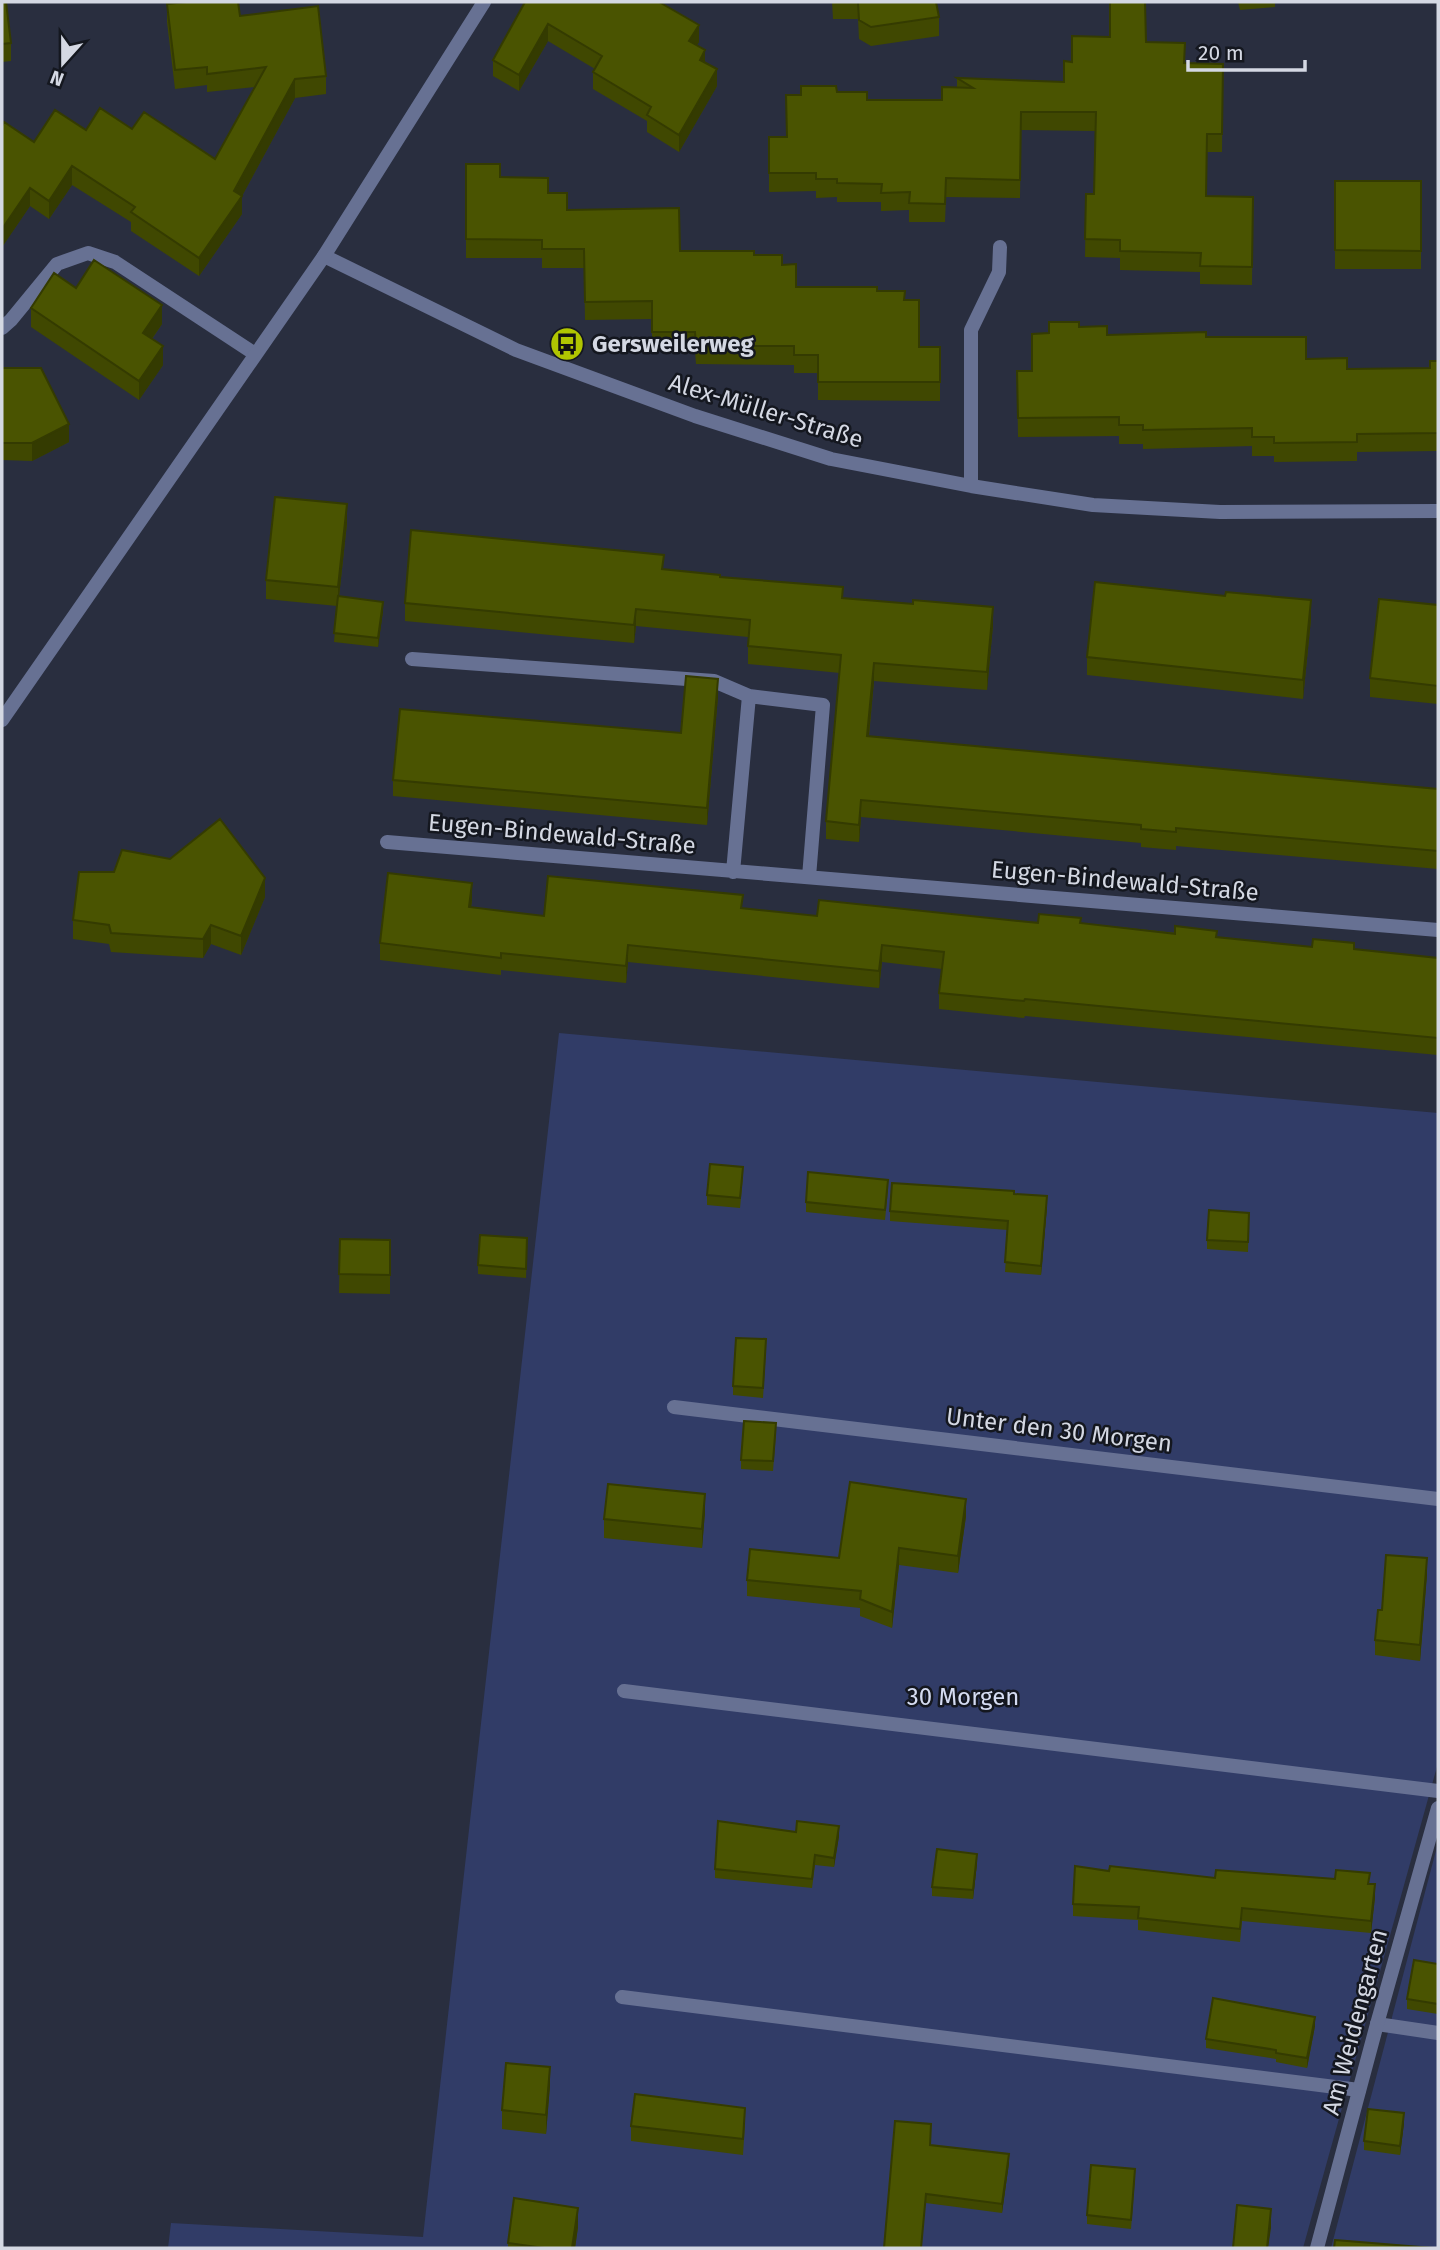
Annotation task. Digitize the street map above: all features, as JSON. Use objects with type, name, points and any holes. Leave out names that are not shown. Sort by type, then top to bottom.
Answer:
[{"type":"street","points":[[2,720],[324,256],[484,2]]},
{"type":"street","points":[[971,486],[971,330],[999,272],[1000,247]]},
{"type":"street","points":[[2,328],[57,264],[88,253],[115,262],[255,354]]},
{"type":"street","name":"Alex-Müller-Straße","points":[[324,256],[516,350],[695,416],[831,459],[971,486],[1093,505],[1220,512],[1438,512]]},
{"type":"street","points":[[412,659],[714,681],[749,696],[823,705],[809,877]]},
{"type":"street","points":[[733,872],[749,696]]},
{"type":"street","name":"Eugen-Bindewald-Straße","points":[[387,842],[1438,930]]},
{"type":"street","name":"Unter den 30 Morgen","points":[[674,1407],[1438,1499]]},
{"type":"street","points":[[624,1691],[1438,1791]]},
{"type":"street","name":"Am Weidengarten","points":[[1317,2248],[1438,1808]]},
{"type":"street","points":[[622,1997],[1360,2090]]},
{"type":"street","points":[[1377,2024],[1438,2033]]},
{"type":"green space","name":"30 Morgen","points":[[559,1033],[1438,1113],[1438,1763],[1303,2248],[168,2248],[171,2223],[423,2237]]},
{"type":"green space","points":[[1438,1843],[1438,2248],[1331,2248]]},
{"type":"building","points":[[2,2],[6,2],[11,43],[2,44]]},
{"type":"building","points":[[238,2],[240,16],[318,6],[326,76],[295,79],[234,191],[242,196],[199,258],[131,212],[135,207],[72,166],[49,201],[30,188],[2,229],[4,122],[34,142],[55,110],[86,130],[100,108],[132,129],[144,112],[215,159],[266,67],[207,74],[207,67],[175,70],[167,4]]},
{"type":"building","points":[[525,2],[659,2],[699,25],[689,41],[705,50],[700,60],[717,69],[679,135],[647,115],[651,107],[593,72],[602,56],[548,24],[519,75],[493,60]]},
{"type":"building","points":[[858,2],[936,2],[939,17],[871,27],[859,20]]},
{"type":"building","points":[[1110,2],[1145,2],[1146,42],[1185,43],[1184,63],[1223,64],[1222,134],[1207,134],[1206,196],[1253,197],[1252,267],[1200,266],[1201,253],[1120,251],[1120,240],[1085,239],[1086,194],[1094,194],[1096,112],[1021,112],[1020,180],[946,178],[945,204],[909,203],[910,192],[881,193],[882,184],[837,183],[837,179],[816,179],[816,173],[769,173],[769,137],[787,137],[786,95],[801,95],[801,86],[836,86],[837,92],[867,92],[867,100],[942,100],[942,87],[973,88],[957,78],[1064,82],[1064,61],[1072,62],[1072,36],[1110,37]]},
{"type":"building","points":[[466,164],[500,164],[500,177],[548,178],[548,193],[567,193],[567,210],[679,208],[680,251],[754,251],[754,255],[782,255],[782,265],[796,264],[796,287],[877,287],[877,291],[905,291],[904,300],[919,300],[919,347],[940,347],[940,382],[818,382],[818,355],[794,355],[794,346],[696,346],[695,332],[652,332],[652,301],[585,302],[584,249],[542,249],[542,240],[466,239]]},
{"type":"building","points":[[1335,181],[1421,181],[1421,251],[1335,250]]},
{"type":"building","points":[[94,260],[162,305],[143,333],[163,346],[139,381],[31,308],[54,273],[76,288]]},
{"type":"building","points":[[1049,322],[1079,322],[1079,327],[1107,326],[1107,335],[1206,332],[1206,337],[1306,337],[1306,359],[1347,358],[1347,369],[1430,368],[1430,361],[1438,361],[1438,433],[1357,434],[1357,442],[1274,443],[1274,437],[1252,437],[1252,428],[1143,430],[1143,425],[1119,425],[1119,417],[1018,418],[1017,371],[1032,371],[1032,334],[1049,333]]},
{"type":"building","points":[[2,368],[41,368],[69,424],[32,443],[2,443]]},
{"type":"building","points":[[275,497],[347,504],[338,587],[266,580]]},
{"type":"building","points":[[411,530],[664,555],[662,569],[720,577],[843,587],[842,598],[913,604],[913,600],[993,607],[987,672],[874,663],[867,736],[1438,789],[1438,851],[1176,828],[1176,832],[1141,829],[1141,825],[861,800],[859,825],[826,821],[841,655],[748,646],[750,620],[636,609],[634,625],[405,603]]},
{"type":"building","points":[[1095,582],[1225,596],[1226,592],[1311,600],[1303,680],[1087,657]]},
{"type":"building","points":[[338,596],[383,602],[378,638],[334,633]]},
{"type":"building","points":[[1379,599],[1438,605],[1438,686],[1370,678]]},
{"type":"building","points":[[686,676],[718,679],[707,808],[393,780],[400,709],[681,733]]},
{"type":"building","points":[[220,819],[265,878],[241,936],[211,925],[203,939],[111,933],[109,925],[73,920],[79,872],[114,872],[122,850],[170,859]]},
{"type":"building","points":[[388,873],[472,883],[469,907],[544,916],[548,876],[743,895],[741,908],[817,916],[819,900],[1038,923],[1039,914],[1081,918],[1080,923],[1175,934],[1175,926],[1217,931],[1216,937],[1312,947],[1313,939],[1354,943],[1354,949],[1438,958],[1438,1038],[939,993],[944,952],[882,945],[879,971],[628,945],[626,966],[501,953],[501,958],[380,943]]},
{"type":"building","points":[[710,1164],[743,1167],[740,1198],[707,1195]]},
{"type":"building","points":[[808,1172],[888,1180],[885,1210],[806,1202]]},
{"type":"building","points":[[892,1183],[1014,1191],[1014,1194],[1047,1196],[1041,1266],[1005,1262],[1008,1221],[890,1211]]},
{"type":"building","points":[[1209,1210],[1249,1213],[1248,1242],[1207,1240]]},
{"type":"building","points":[[480,1235],[527,1238],[526,1269],[478,1265]]},
{"type":"building","points":[[340,1239],[390,1240],[390,1275],[339,1274]]},
{"type":"building","points":[[736,1338],[766,1339],[763,1388],[733,1386]]},
{"type":"building","points":[[744,1421],[776,1423],[773,1461],[741,1460]]},
{"type":"building","points":[[850,1482],[966,1499],[958,1556],[899,1548],[892,1612],[860,1599],[861,1591],[747,1580],[750,1549],[839,1558]]},
{"type":"building","points":[[608,1484],[705,1494],[702,1529],[604,1519]]},
{"type":"building","points":[[1386,1555],[1427,1558],[1420,1645],[1375,1640],[1378,1610],[1382,1610]]},
{"type":"building","points":[[718,1821],[796,1832],[797,1821],[839,1826],[834,1858],[815,1855],[812,1879],[715,1869]]},
{"type":"building","points":[[937,1849],[977,1854],[973,1890],[932,1887]]},
{"type":"building","points":[[1075,1866],[1109,1871],[1110,1866],[1215,1878],[1216,1870],[1335,1879],[1336,1870],[1370,1873],[1368,1884],[1375,1884],[1371,1921],[1242,1908],[1240,1929],[1138,1918],[1139,1907],[1073,1904]]},
{"type":"building","points":[[1414,1960],[1438,1964],[1438,2004],[1407,1999]]},
{"type":"building","points":[[1213,1998],[1315,2017],[1307,2058],[1276,2053],[1276,2050],[1206,2039]]},
{"type":"building","points":[[506,2063],[550,2067],[546,2115],[502,2110]]},
{"type":"building","points":[[635,2094],[745,2108],[743,2139],[631,2126]]},
{"type":"building","points":[[1368,2109],[1404,2113],[1400,2146],[1364,2141]]},
{"type":"building","points":[[895,2121],[931,2124],[930,2145],[1009,2154],[1002,2204],[926,2194],[921,2248],[884,2248]]},
{"type":"building","points":[[1091,2165],[1135,2169],[1131,2220],[1087,2215]]},
{"type":"building","points":[[514,2198],[578,2208],[572,2248],[544,2248],[508,2243]]},
{"type":"building","points":[[1237,2205],[1271,2209],[1267,2248],[1233,2248]]},
{"type":"building","points":[[1335,2240],[1433,2248],[1334,2248]]},
{"type":"place","name":"Gersweilerweg","points":[[567,344]]}]
